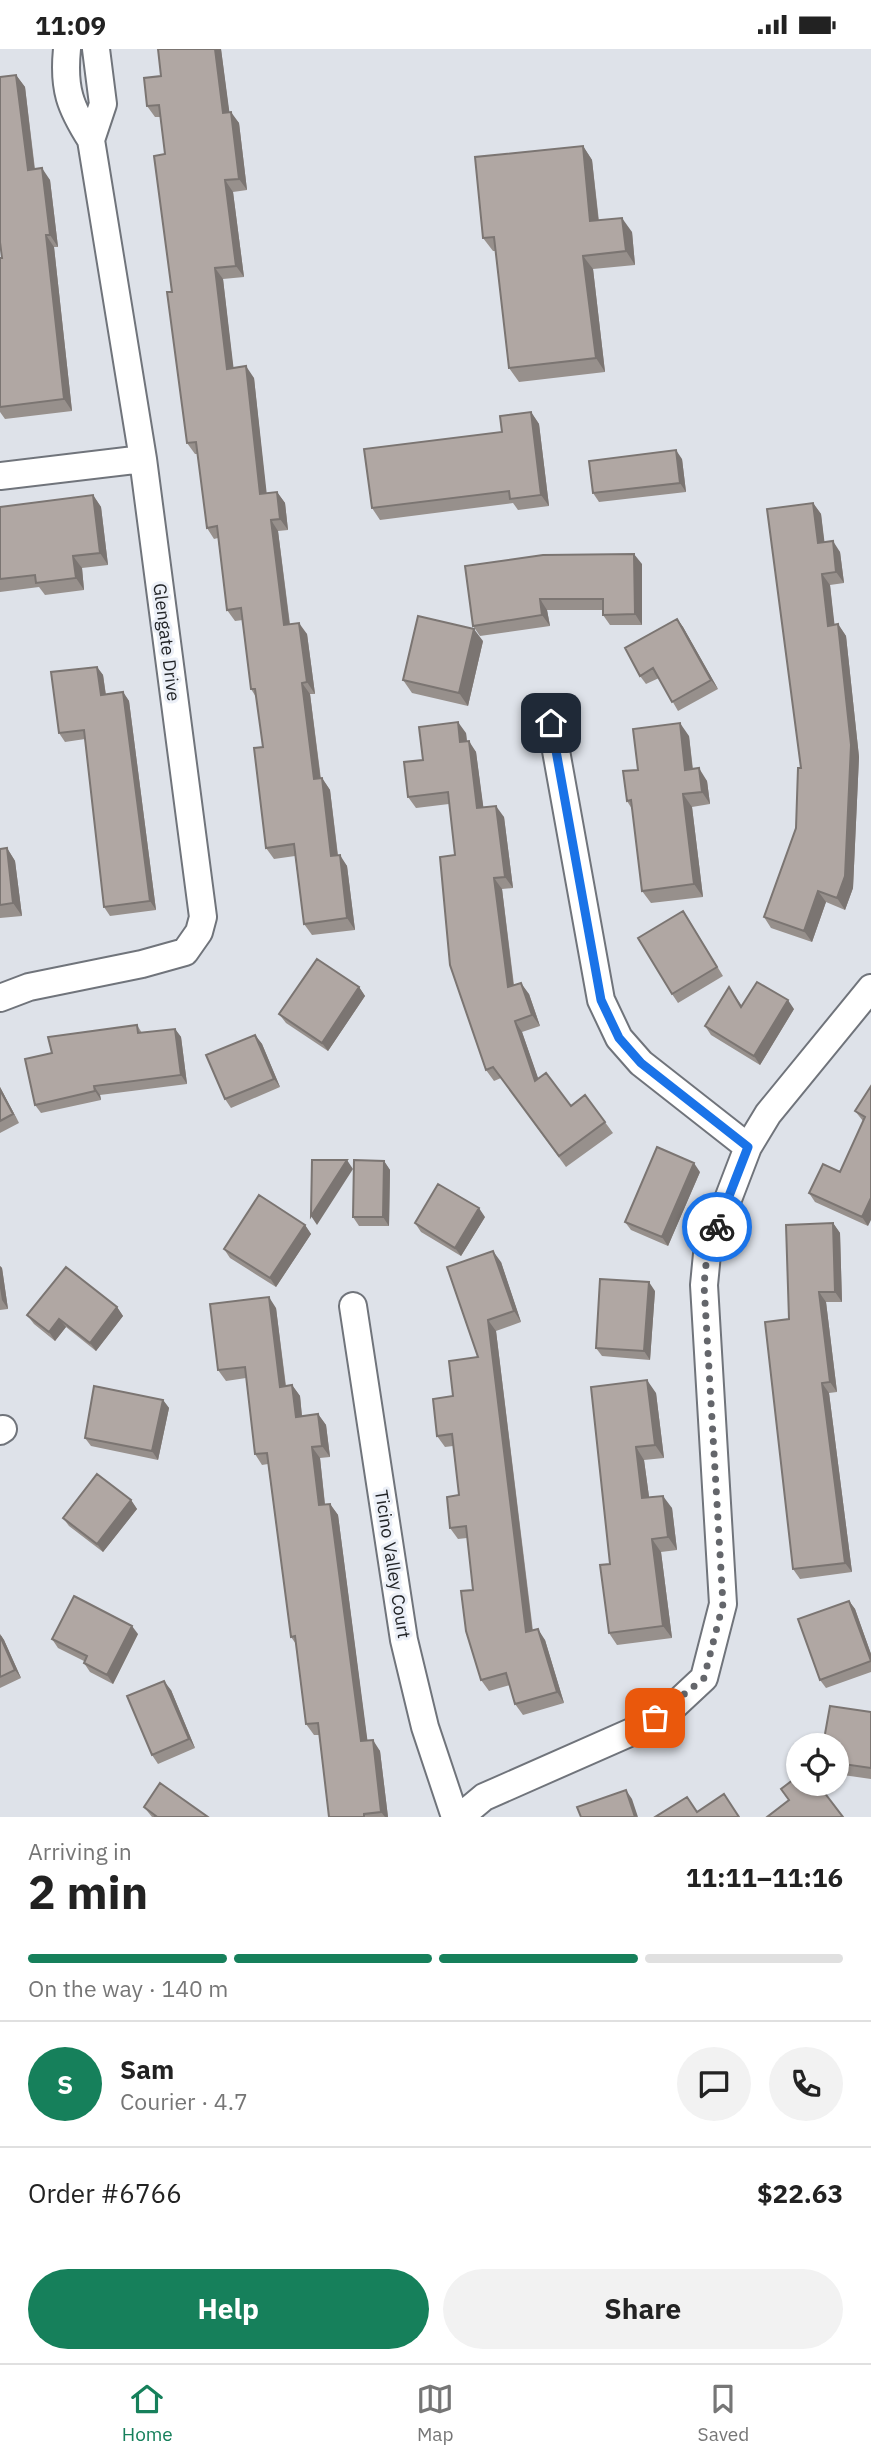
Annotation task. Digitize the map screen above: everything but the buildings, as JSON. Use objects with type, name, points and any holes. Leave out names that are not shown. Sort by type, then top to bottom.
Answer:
[{"type":"street","points":[[66,60],[97,58]]},
{"type":"street","name":"Glengate Drive","points":[[91,140],[103,104],[97,58]]},
{"type":"street","name":"Glengate Drive","points":[[0,998],[29,987],[142,964],[185,952],[199,932],[203,917],[143,459],[91,140],[71,108],[66,60]]},
{"type":"street","points":[[0,476],[143,459]]},
{"type":"street","points":[[551,723],[601,1000],[619,1038],[641,1063],[748,1147]]},
{"type":"street","points":[[460,1817],[484,1797],[636,1730],[674,1706],[704,1678],[723,1604],[704,1285],[707,1254],[748,1147],[768,1114],[870,992]]},
{"type":"street","name":"Ticino Valley Court","points":[[353,1306],[404,1640],[425,1727],[455,1817]]},
{"type":"way so far","points":[[655,1718],[674,1706],[704,1678],[723,1604],[704,1285],[707,1254],[717,1227]]},
{"type":"route","points":[[551,723],[601,1000],[619,1038],[641,1063],[748,1147],[717,1227]]}]
